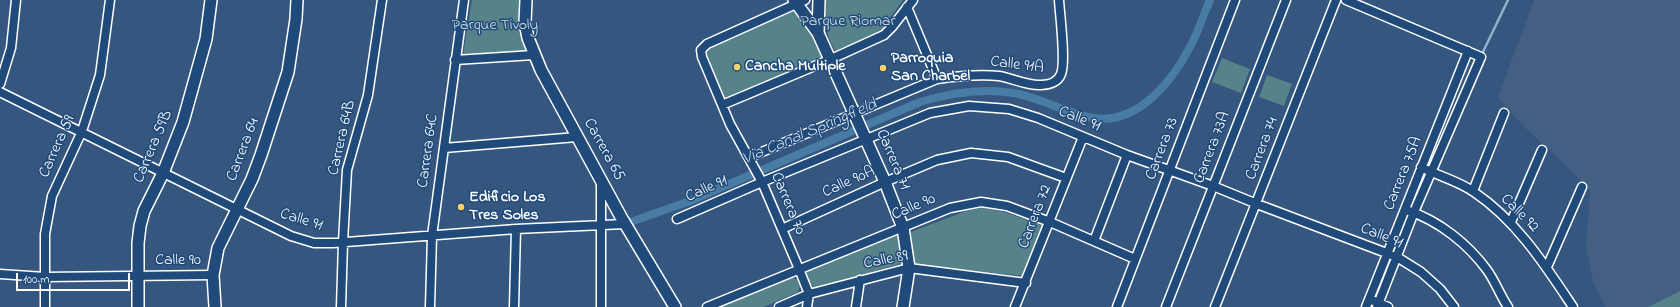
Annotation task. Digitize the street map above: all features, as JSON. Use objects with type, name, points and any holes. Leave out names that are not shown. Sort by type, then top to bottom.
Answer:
[{"type":"street","points":[[0,84],[11,48],[16,0]]},
{"type":"street","name":"Carrera 59","points":[[45,307],[45,234],[52,196],[82,131],[100,75],[110,0]]},
{"type":"street","name":"Carrera 59B","points":[[138,307],[138,243],[140,226],[144,211],[163,173],[183,122],[197,76],[206,38],[211,0]]},
{"type":"street","name":"Carrera 64","points":[[215,307],[213,275],[218,248],[252,179],[288,72],[296,18],[297,0]]},
{"type":"street","name":"Carrera 64B","points":[[341,307],[342,242],[347,170],[368,95],[382,0]]},
{"type":"street","name":"Carrera 64C","points":[[430,307],[432,236],[464,0]]},
{"type":"street","name":"Carrera 65","points":[[526,0],[525,23],[534,55],[625,224],[675,307]]},
{"type":"street","name":"Carrera 71","points":[[818,33],[819,0]]},
{"type":"street","points":[[722,105],[884,35],[913,0]]},
{"type":"street","name":"Calle 91A","points":[[747,155],[757,154],[856,116],[937,79],[962,75],[999,76],[1040,85],[1058,80],[1062,74],[1063,61],[1059,0]]},
{"type":"street","name":"Carrera 73","points":[[1117,307],[1235,0]]},
{"type":"street","name":"Carrera 73A","points":[[1166,307],[1286,0]]},
{"type":"street","name":"Carrera 74","points":[[1215,307],[1257,204],[1316,47],[1336,0]]},
{"type":"street","points":[[1346,0],[1468,51]]},
{"type":"street","name":"Carrera 71","points":[[798,1],[818,33],[829,60],[865,136],[903,228],[909,268],[903,307]]},
{"type":"street","name":"Carrera 70","points":[[798,1],[707,44],[701,50],[702,57],[730,124],[761,178],[809,294]]},
{"type":"street","points":[[907,7],[937,79]]},
{"type":"street","name":"Carrera 75A","points":[[1367,303],[1468,51],[1481,57],[1414,212],[1378,305]]},
{"type":"street","points":[[455,60],[534,55]]},
{"type":"street","name":"Calle 91","points":[[0,92],[82,131],[236,210],[291,236],[314,243],[516,229],[625,224]]},
{"type":"street","name":"Calle 91","points":[[677,219],[761,178],[865,136],[930,113],[968,106],[1009,109],[1038,118],[1128,155],[1397,257],[1435,284],[1454,307]]},
{"type":"street","points":[[1473,191],[1504,113]]},
{"type":"street","points":[[444,148],[577,137]]},
{"type":"street","name":"Carrera 72","points":[[1015,307],[1026,283],[1083,137]]},
{"type":"street","points":[[1511,222],[1542,150]]},
{"type":"street","name":"Calle 90A","points":[[782,229],[937,160],[971,153],[1008,157],[1066,178]]},
{"type":"street","points":[[1094,241],[1128,155]]},
{"type":"street","name":"Calle 92","points":[[1421,167],[1473,191],[1511,222],[1547,267],[1573,307]]},
{"type":"street","points":[[601,180],[601,307]]},
{"type":"street","points":[[1547,267],[1582,187]]},
{"type":"street","name":"Calle 90","points":[[707,307],[950,208],[981,202],[1007,206],[1050,222],[1135,259]]},
{"type":"street","points":[[1405,209],[1414,212],[1441,227],[1467,247],[1487,270],[1508,307]]},
{"type":"street","points":[[514,307],[516,229]]},
{"type":"street","name":"Calle 89","points":[[779,307],[809,294],[909,268],[1026,283]]},
{"type":"street","name":"Calle 90","points":[[0,274],[45,277],[213,275]]},
{"type":"street","points":[[856,307],[860,280]]},
{"type":"street","points":[[807,307],[809,294]]},
{"type":"street","points":[[1367,303],[1388,307]]},
{"type":"shaded area","points":[[1534,0],[1680,0],[1680,291],[1648,307],[1605,307],[1593,281],[1586,248],[1590,190],[1552,152],[1525,128],[1498,97]]},
{"type":"green space","name":"Parque Tivoly","points":[[472,0],[521,0],[519,12],[528,52],[463,54]]},
{"type":"green space","name":"Parque Riomar","points":[[824,0],[903,0],[880,32],[835,51],[827,33]]},
{"type":"green space","points":[[793,11],[816,39],[822,57],[724,100],[705,56],[713,44]]},
{"type":"green space","points":[[1222,58],[1250,69],[1241,93],[1212,82]]},
{"type":"green space","points":[[1267,75],[1292,84],[1284,106],[1259,97]]},
{"type":"green space","points":[[982,208],[1004,212],[1044,226],[1024,276],[916,265],[914,262],[909,235],[913,231],[966,211]]},
{"type":"green space","points":[[897,235],[901,237],[905,260],[903,263],[815,288],[808,281],[807,272]]},
{"type":"green space","points":[[791,277],[797,280],[800,286],[798,292],[764,307],[720,307]]},
{"type":"green space","points":[[1680,291],[1680,307],[1648,307]]},
{"type":"waterway","name":"Via Canal Springfield","points":[[625,224],[690,201],[920,102],[943,96],[978,91],[1013,93],[1034,98],[1073,113],[1094,118],[1111,118],[1127,114],[1142,106],[1167,82],[1194,39],[1210,0]]},
{"type":"waterway","points":[[1481,56],[1508,0]]},
{"type":"place","name":"Cancha Multiple","points":[[737,67]]},
{"type":"place","name":"Parroquia San Charbel","points":[[883,68]]},
{"type":"place","name":"Edificio Los Tres Soles","points":[[461,207]]}]
